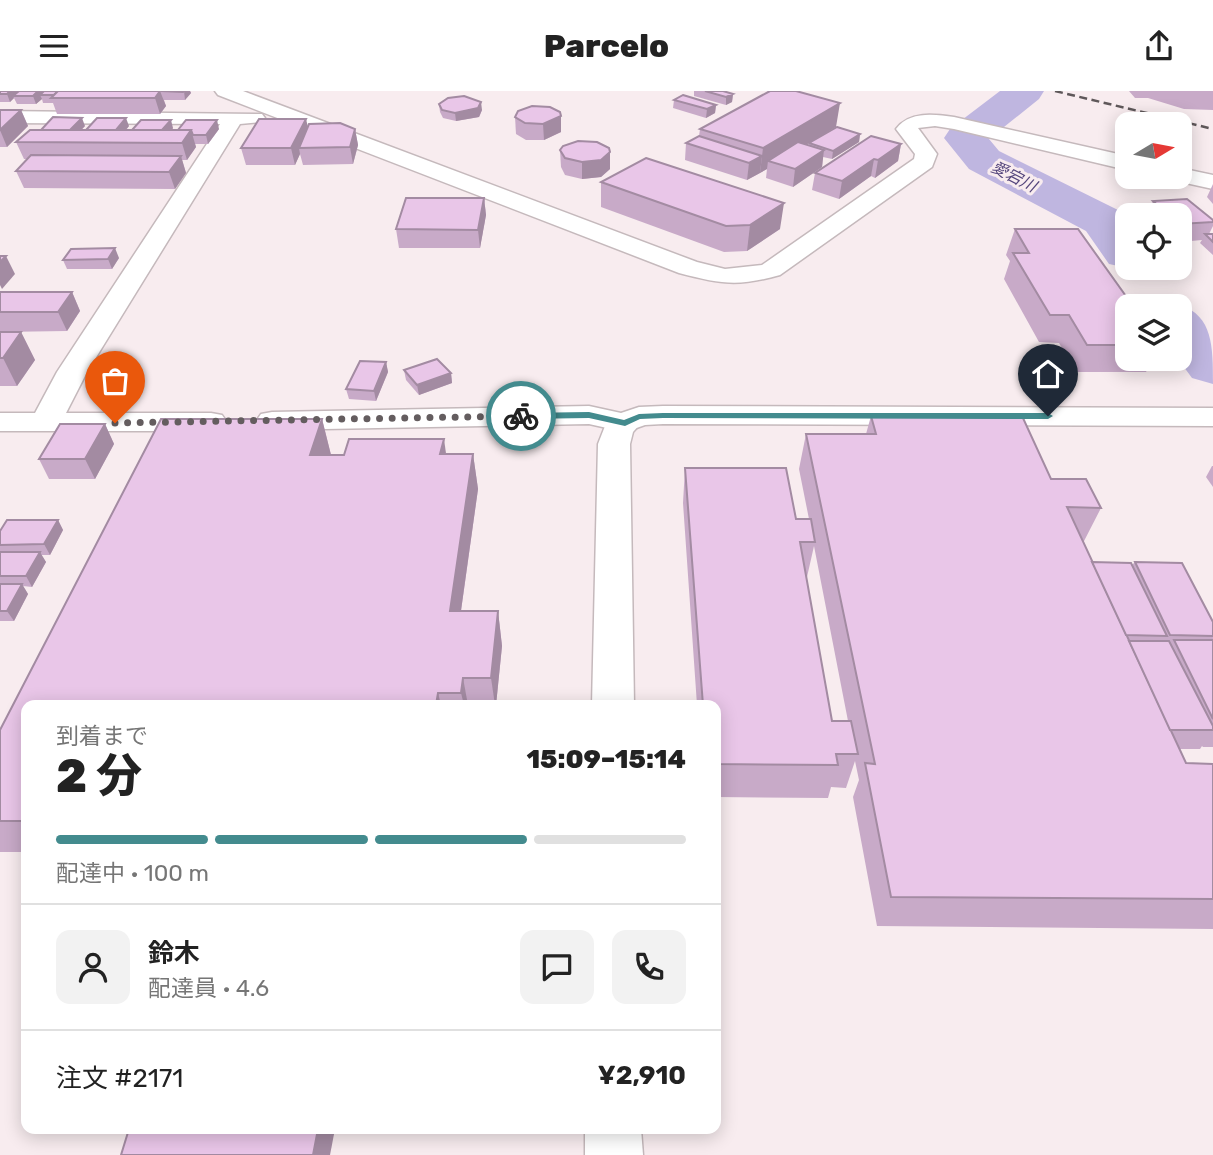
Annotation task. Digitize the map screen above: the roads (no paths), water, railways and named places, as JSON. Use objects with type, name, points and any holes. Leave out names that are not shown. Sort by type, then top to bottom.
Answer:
[{"type":"street","points":[[225,91],[688,268],[725,277],[753,275],[771,270],[924,162],[926,154],[906,129],[912,123],[935,120],[954,123],[1115,160]]},
{"type":"street","points":[[0,117],[234,118],[281,112]]},
{"type":"street","points":[[45,422],[72,372],[234,118]]},
{"type":"street","points":[[1192,178],[1213,182]]},
{"type":"street","points":[[0,422],[115,423],[589,415],[625,423]]},
{"type":"street","points":[[613,700],[614,444],[618,428],[639,416],[1213,417]]},
{"type":"street","points":[[613,1134],[614,1155]]},
{"type":"waterway","name":"愛宕川","points":[[1025,91],[965,138],[984,160],[1103,221],[1115,237]]},
{"type":"waterway","name":"愛宕川","points":[[1192,338],[1213,366]]},
{"type":"railway","points":[[1055,91],[1213,129]]}]
